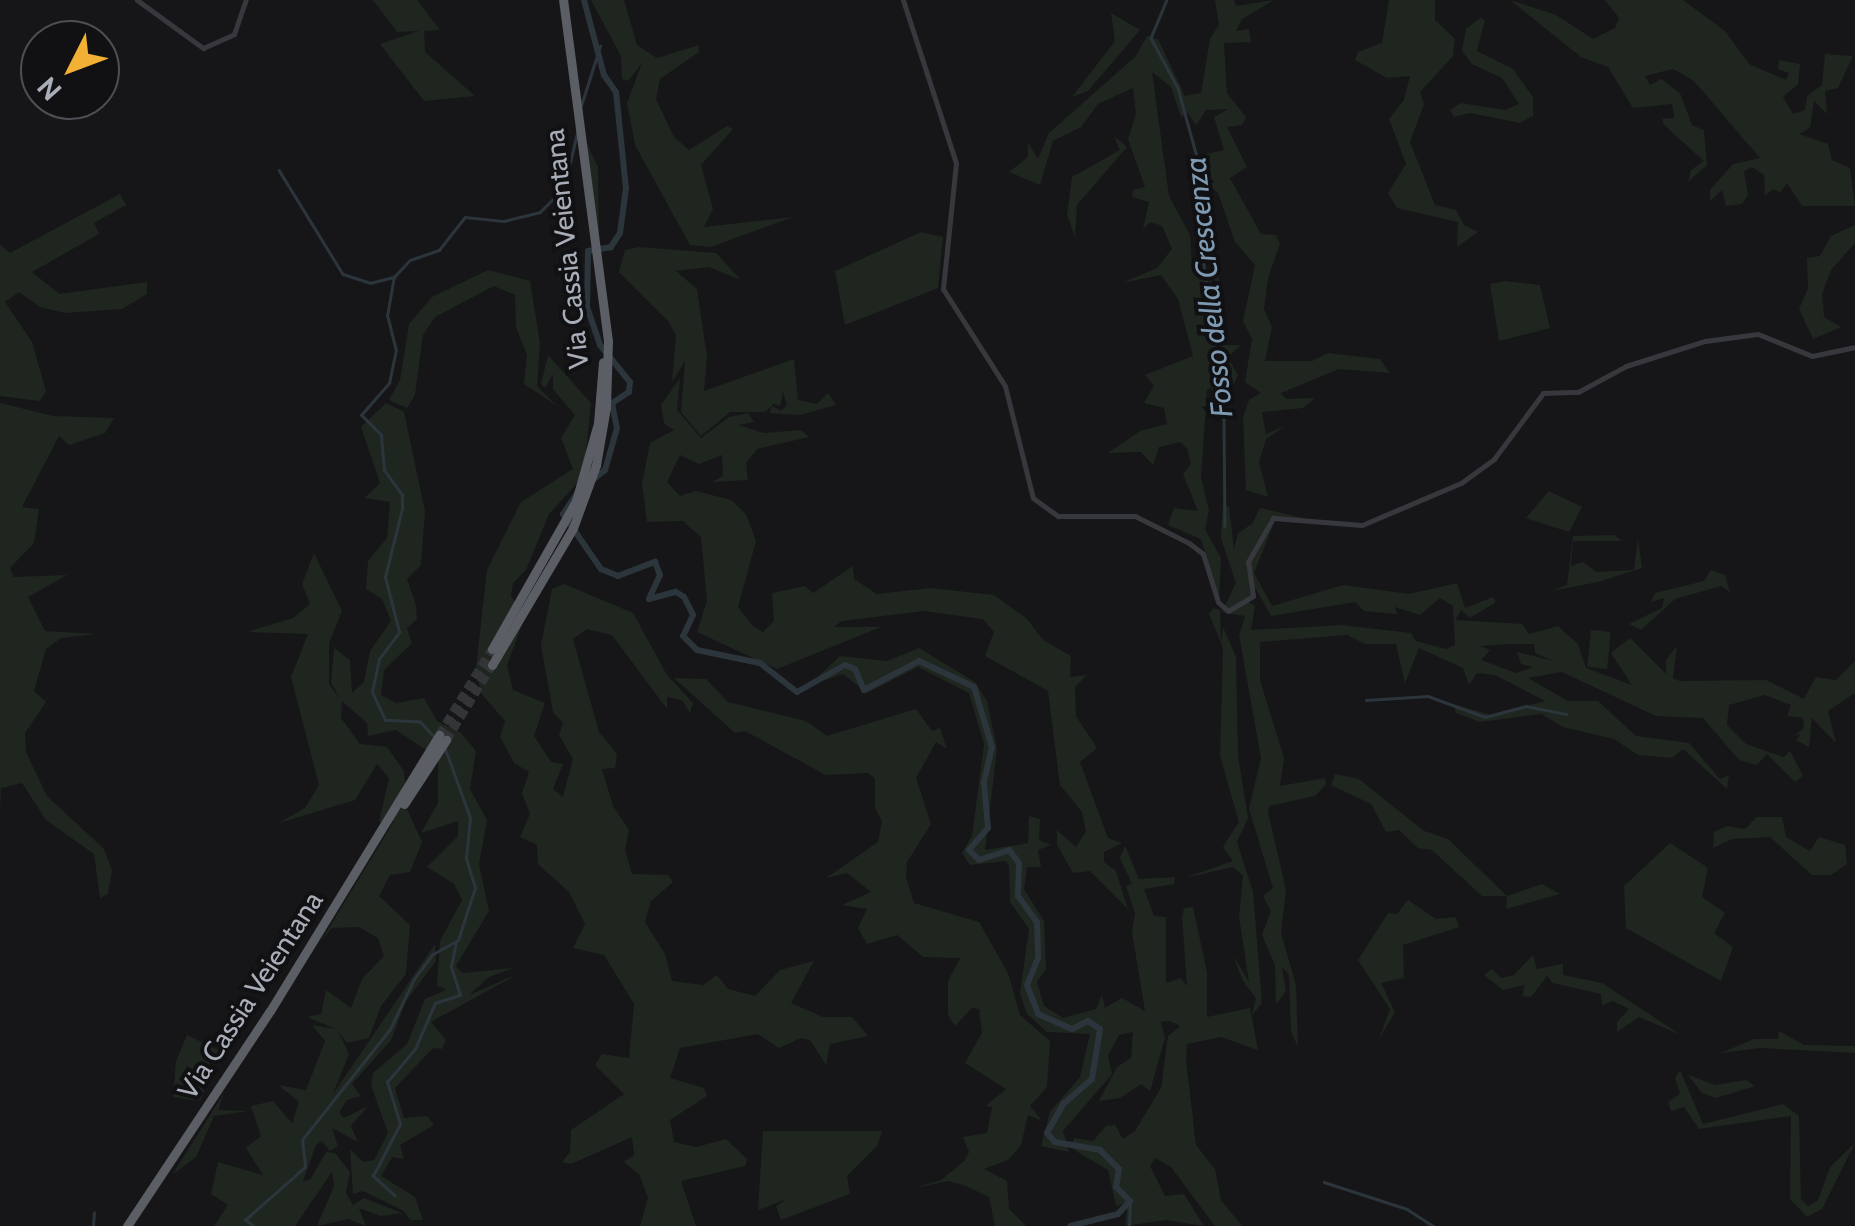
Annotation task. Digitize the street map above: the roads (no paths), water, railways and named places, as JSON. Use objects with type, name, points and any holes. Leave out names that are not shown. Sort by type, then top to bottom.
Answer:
[{"type":"highway","name":"Via Cassia Veientana","points":[[562,0],[573,84]]},
{"type":"highway","name":"Via Cassia Veientana","points":[[492,665],[573,528],[600,448],[609,354],[562,0]]},
{"type":"highway","name":"Via Cassia Veientana","points":[[492,648],[570,516],[598,423],[603,355],[591,226]]},
{"type":"highway","name":"Via Cassia Veientana","points":[[129,1226],[442,737]]},
{"type":"street","points":[[137,0],[203,48],[234,34],[246,0]]},
{"type":"street","points":[[903,0],[956,163],[942,286],[1005,386],[1032,498],[1058,516],[1130,515],[1160,527],[1203,554],[1222,607],[1233,612],[1252,597],[1248,562],[1272,520],[1362,524],[1460,483],[1494,459],[1542,393],[1578,392],[1626,366],[1703,341],[1758,334],[1812,356],[1855,347]]},
{"type":"waterway","points":[[584,0],[604,75],[616,92],[626,188],[620,233],[611,247],[588,251],[587,307],[600,345],[630,382],[629,392],[612,403],[617,428],[605,470],[588,484]]},
{"type":"waterway","name":"Fosso della Crescenza","points":[[1167,0],[1151,38],[1178,88],[1199,164],[1196,203],[1224,419],[1225,526]]},
{"type":"waterway","points":[[581,106],[600,46]]},
{"type":"waterway","points":[[433,736],[420,722],[385,720],[372,692],[379,659],[399,632],[385,577],[402,495],[384,470],[381,435],[361,415],[389,383],[396,351],[387,316],[394,277],[410,260],[439,250],[465,217],[504,221],[540,212],[564,188],[577,133]]},
{"type":"waterway","points":[[279,170],[343,274],[370,283],[394,277]]},
{"type":"waterway","points":[[578,492],[563,514],[601,569],[618,576],[655,562],[660,575],[649,599],[676,592],[684,597],[693,615],[683,636],[697,650],[760,663],[797,692],[845,665],[855,669],[864,690],[919,661],[974,687],[992,747],[984,783],[988,828],[969,850],[979,860],[1009,850],[1019,863],[1018,896],[1037,922],[1038,958],[1027,985],[1038,1014],[1072,1029],[1088,1021],[1100,1029],[1092,1079],[1064,1103],[1047,1133],[1055,1142],[1100,1150],[1119,1169],[1116,1187],[1130,1201],[1118,1214],[1070,1226]]},
{"type":"waterway","points":[[1366,700],[1428,696],[1485,717],[1526,706],[1566,714]]},
{"type":"waterway","points":[[253,1226],[245,1220],[305,1167],[302,1140],[390,1029],[414,979],[433,954],[458,940],[475,888],[466,858],[470,818],[445,749]]},
{"type":"waterway","points":[[395,1196],[373,1176],[400,1124],[387,1082],[415,1049],[435,1003],[460,995],[451,967],[456,942]]},
{"type":"waterway","points":[[1324,1182],[1407,1209],[1433,1226]]},
{"type":"waterway","points":[[1129,1226],[1130,1201]]},
{"type":"waterway","points":[[93,1226],[94,1213]]},
{"type":"tunnel","points":[[439,735],[492,649]]},
{"type":"tunnel","points":[[446,740],[492,665]]}]
